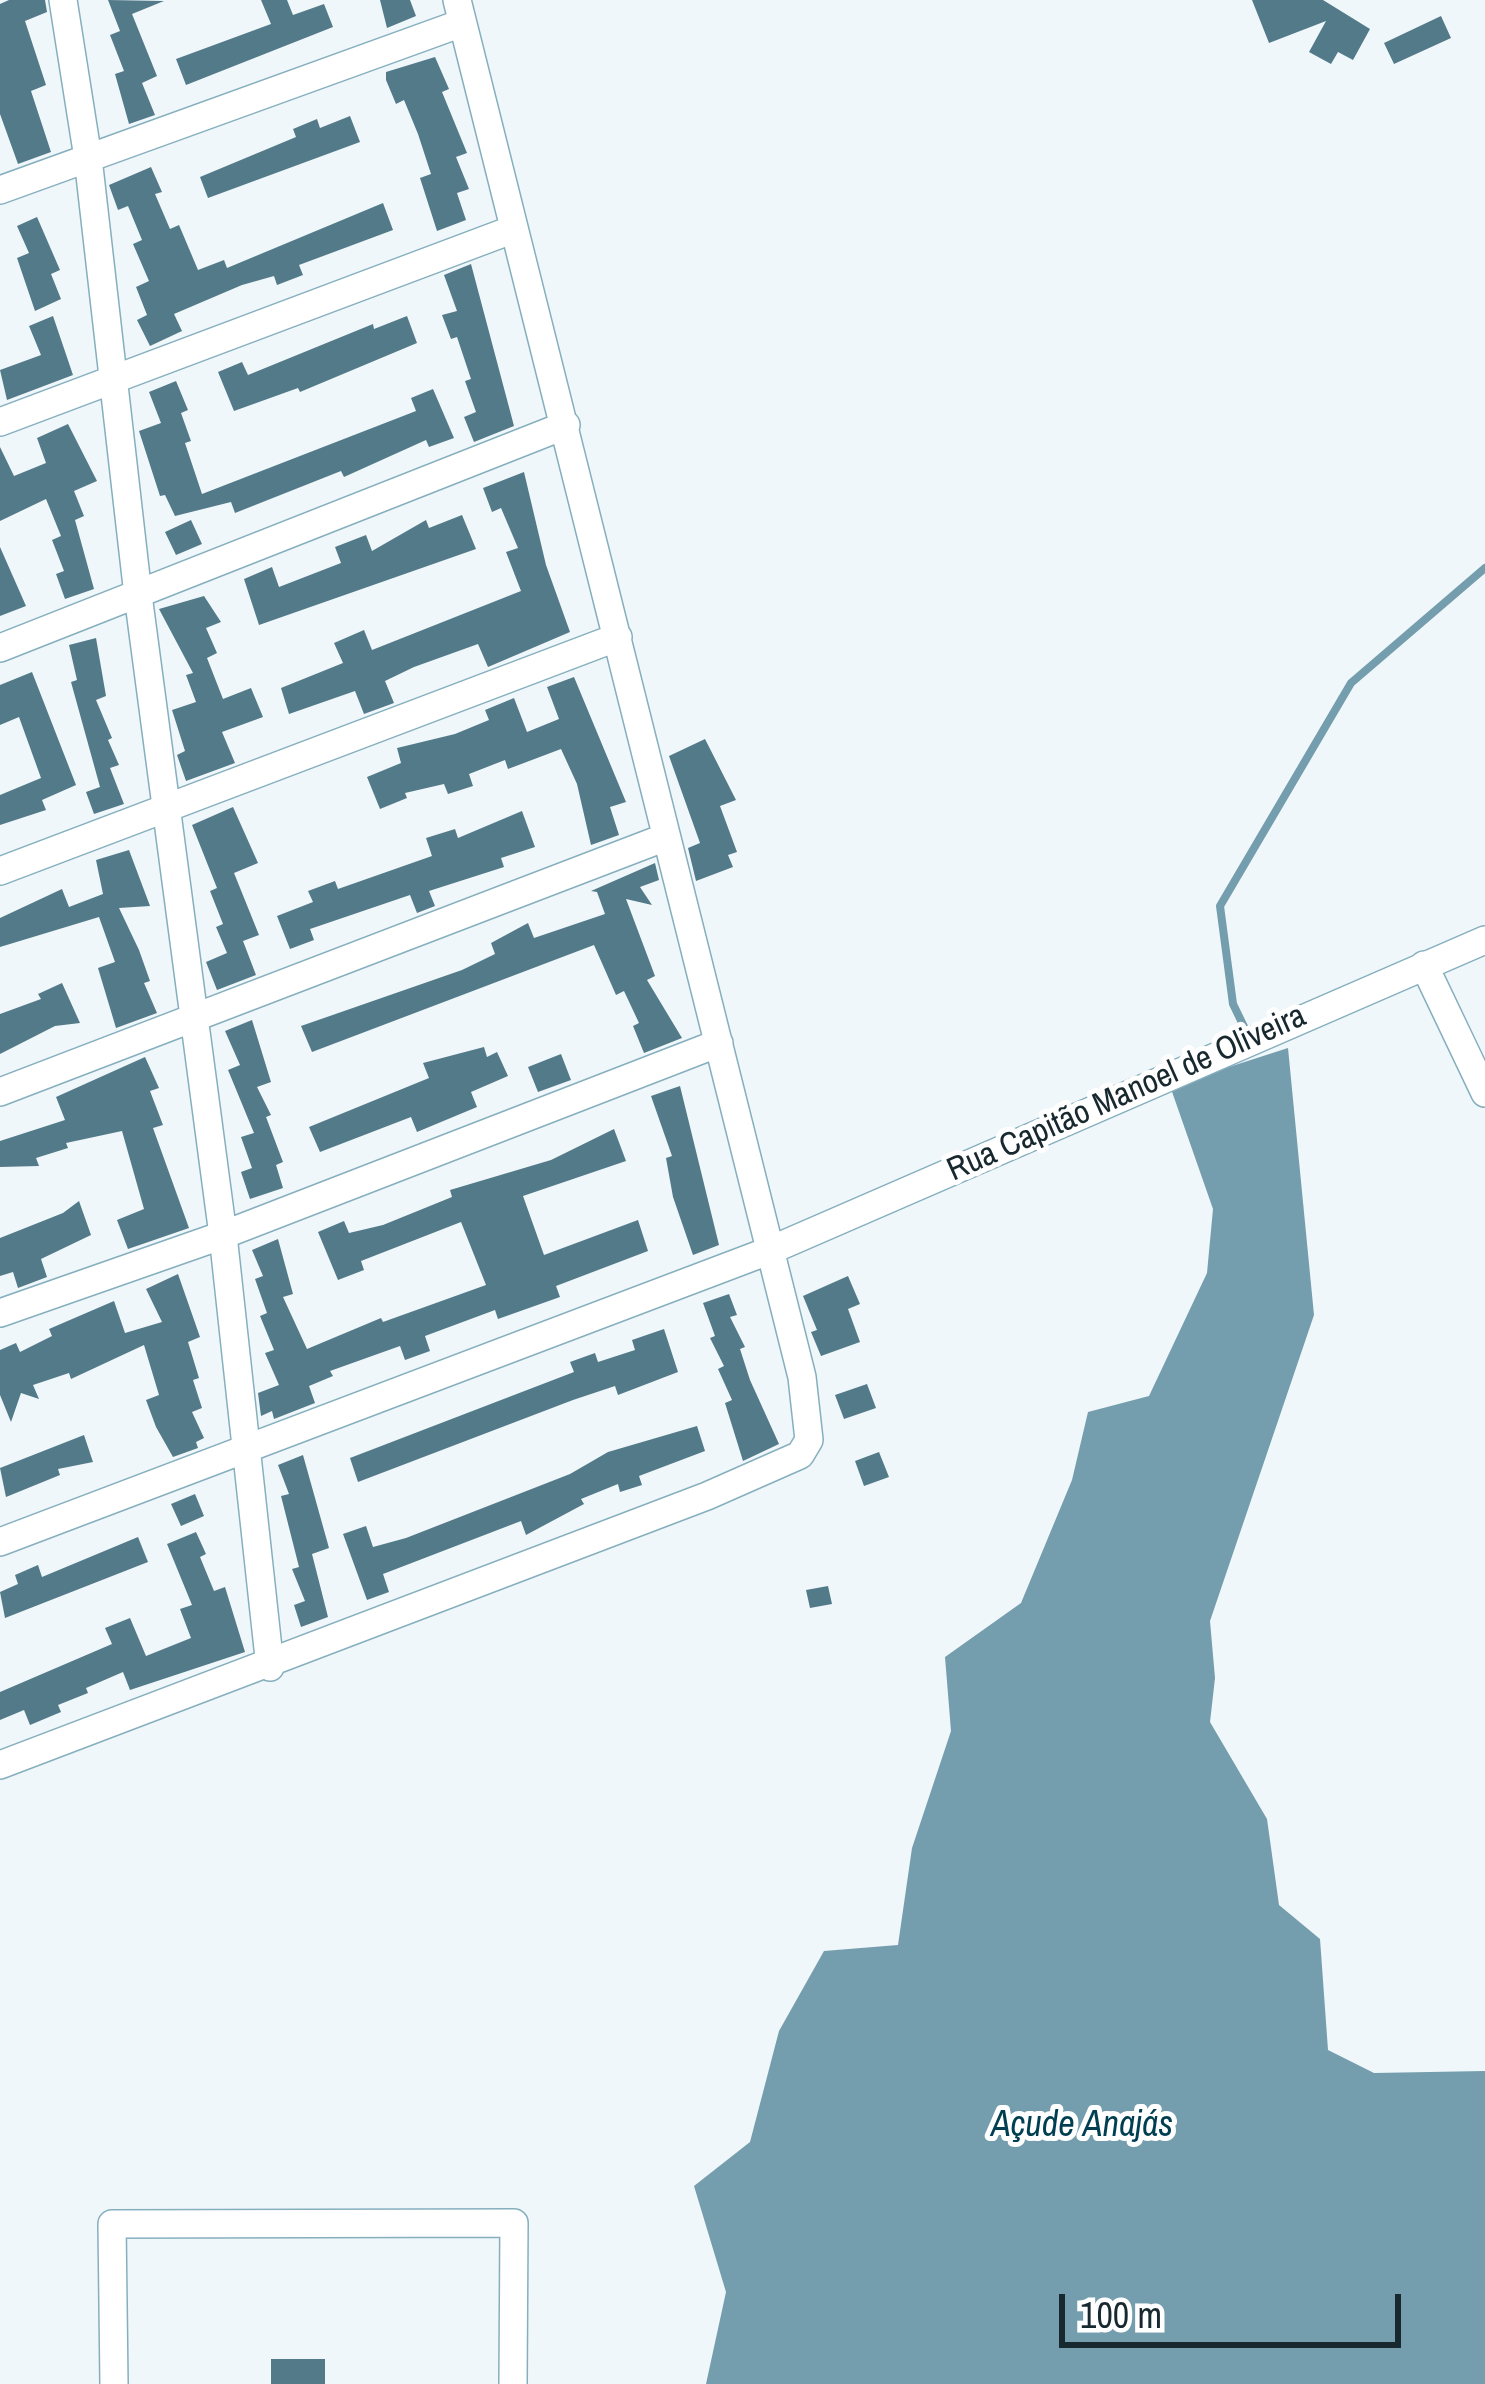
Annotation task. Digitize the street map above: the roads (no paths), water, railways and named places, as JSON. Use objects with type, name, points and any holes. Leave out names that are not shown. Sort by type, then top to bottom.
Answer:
[{"type":"street","points":[[63,0],[88,158],[164,806],[223,1234],[243,1454],[270,1667]]},
{"type":"street","points":[[0,190],[459,12],[771,1250],[808,1411],[809,1440],[800,1455],[270,1667],[0,1765]]},
{"type":"street","points":[[0,422],[514,229]]},
{"type":"street","points":[[0,648],[566,425]]},
{"type":"street","points":[[0,871],[618,637]]},
{"type":"street","points":[[0,1092],[666,837]]},
{"type":"street","name":"Rua Capitão Manoel de Oliveira","points":[[0,1542],[243,1454],[771,1250],[1485,940]]},
{"type":"street","points":[[1424,965],[1485,1094]]},
{"type":"street","points":[[0,1313],[223,1234],[718,1043]]},
{"type":"street","points":[[114,2384],[112,2224],[514,2222],[514,2384]]},
{"type":"water","name":"Açude Anajás","points":[[1288,1048],[1314,1315],[1210,1621],[1215,1678],[1210,1722],[1267,1819],[1279,1905],[1320,1939],[1328,2050],[1374,2073],[1485,2071],[1485,2384],[706,2384],[726,2292],[694,2186],[750,2142],[779,2031],[824,1951],[898,1945],[912,1848],[951,1731],[945,1657],[1021,1603],[1072,1480],[1088,1412],[1149,1396],[1207,1273],[1213,1209],[1170,1086]]},
{"type":"waterway","points":[[1248,1035],[1233,1004],[1220,906],[1351,683],[1485,568]]}]
